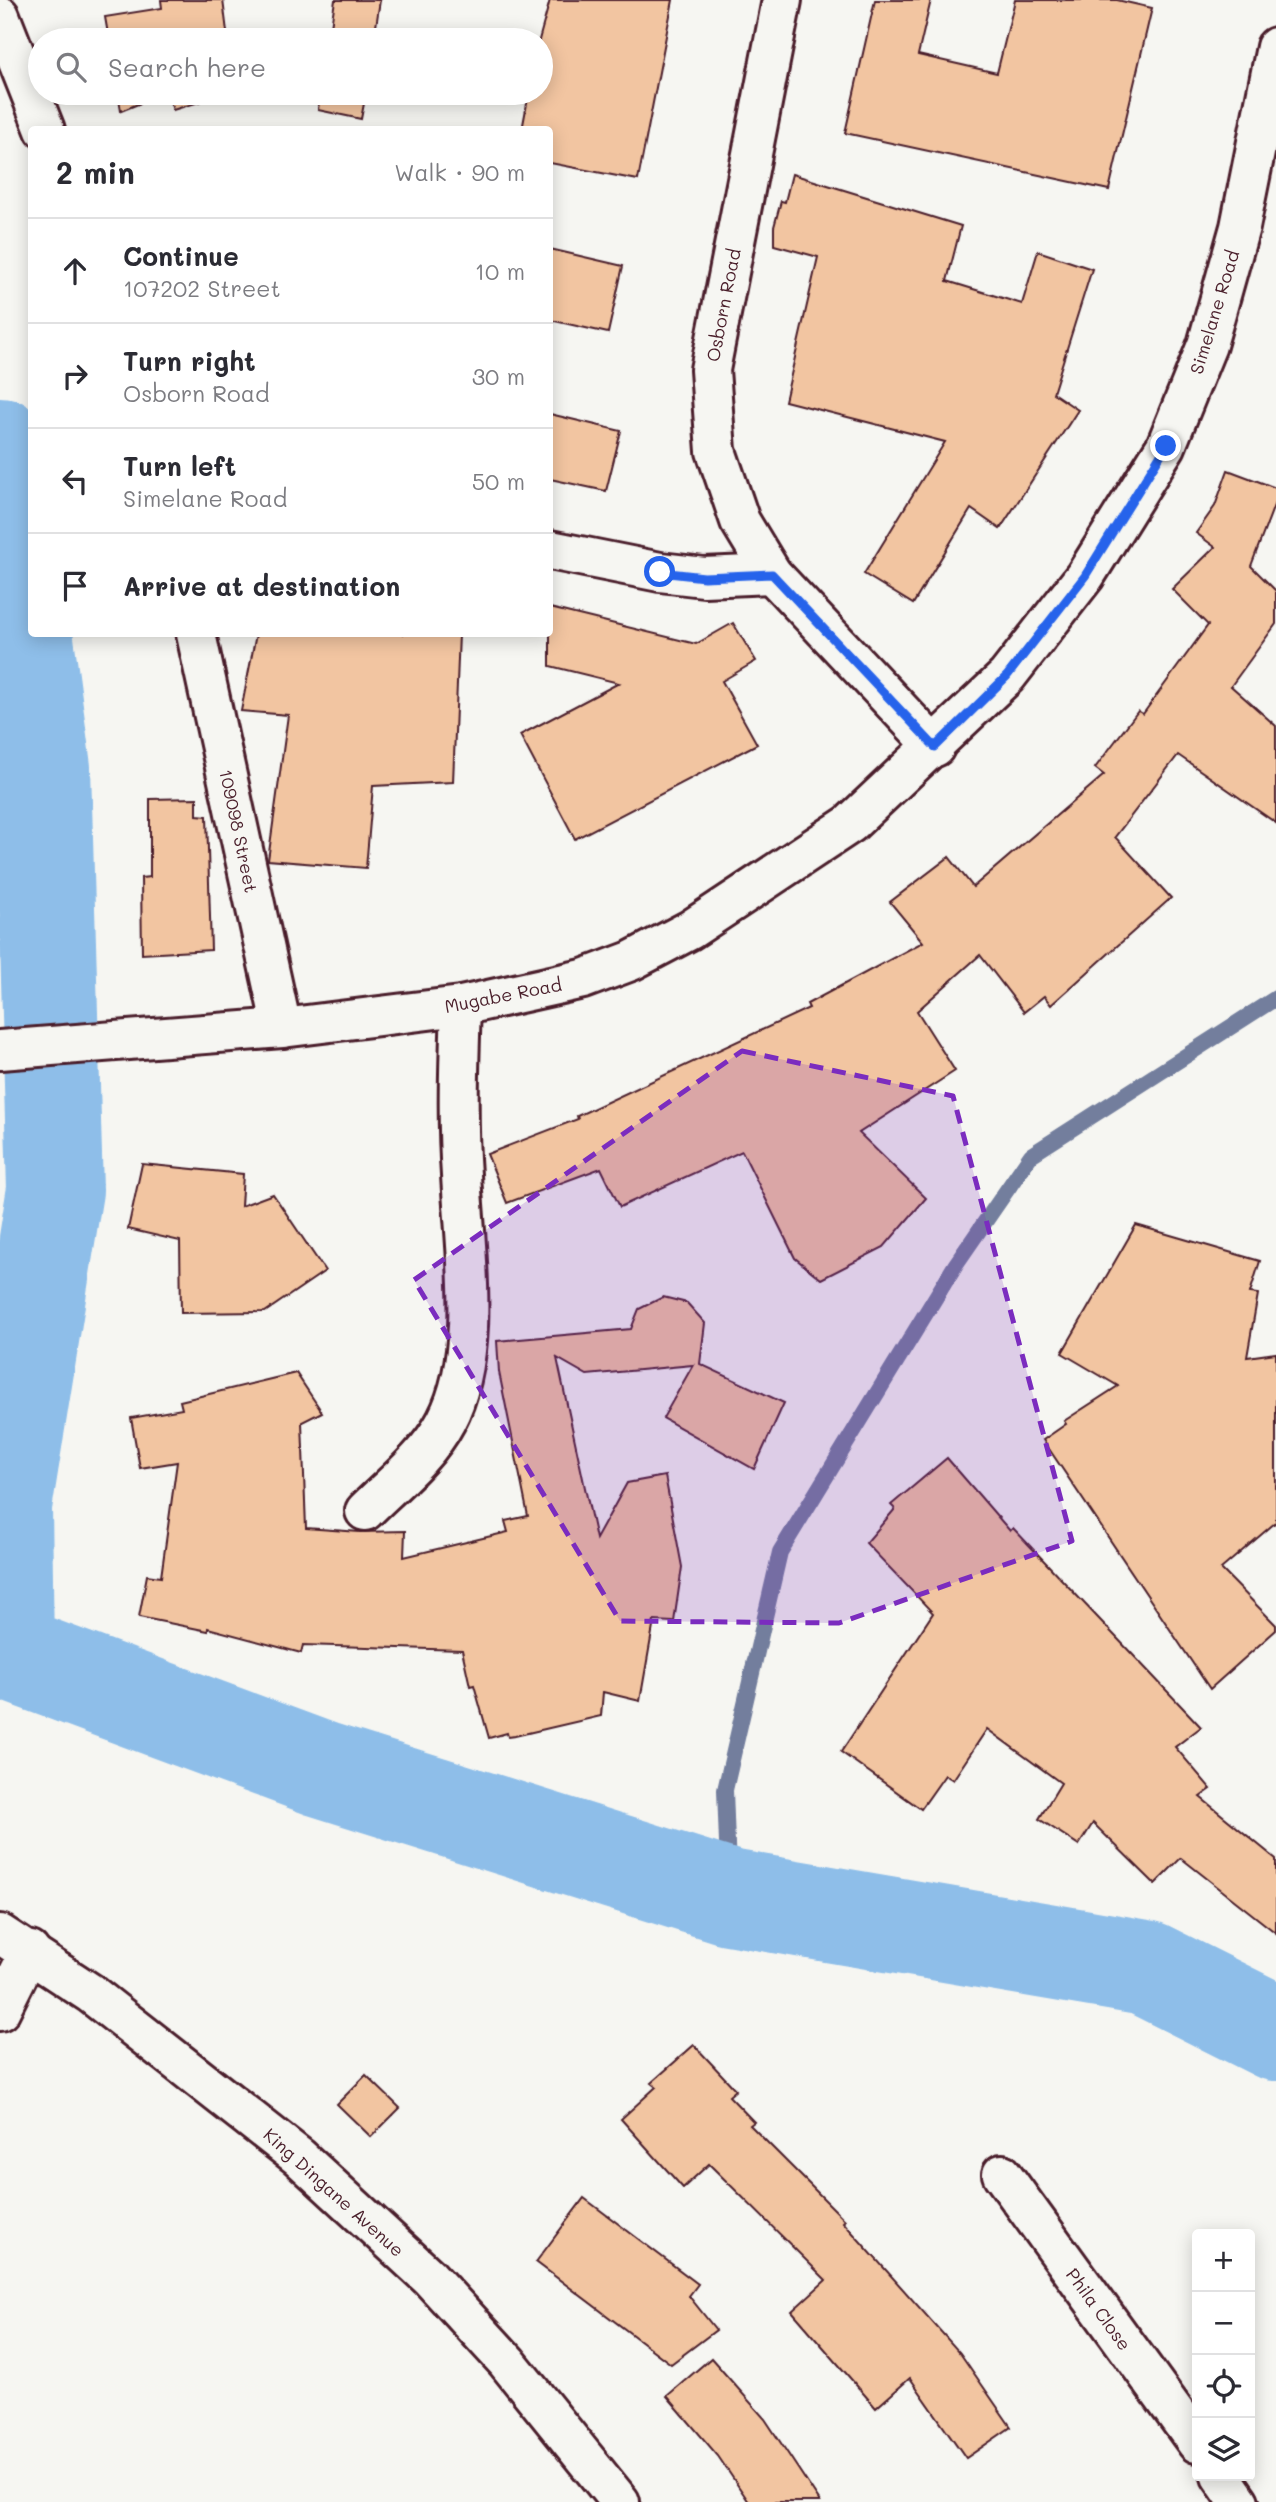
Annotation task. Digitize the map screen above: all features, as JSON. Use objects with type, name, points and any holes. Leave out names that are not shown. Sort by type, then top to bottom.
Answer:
[{"type":"street","name":"Osborn Road","points":[[782,0],[710,370],[716,450],[740,521],[772,574],[935,747]]},
{"type":"street","points":[[0,16],[28,87]]},
{"type":"street","name":"Simelane Road","points":[[935,747],[1007,676],[1085,576],[1166,446],[1207,345],[1240,227],[1272,92],[1276,47]]},
{"type":"street","points":[[35,105],[43,126]]},
{"type":"street","points":[[553,551],[693,576],[772,574]]},
{"type":"street","name":"109098 Street","points":[[197,637],[282,1028]]},
{"type":"street","name":"Mugabe Road","points":[[0,1050],[282,1028],[461,1006],[583,979],[631,961],[678,936],[850,824],[935,747]]},
{"type":"street","points":[[365,1511],[422,1455],[446,1421],[461,1385],[466,1346],[466,1285],[458,1090],[461,1006]]},
{"type":"street","points":[[0,2011],[15,1943]]},
{"type":"street","name":"King Dingane Avenue","points":[[15,1943],[90,1993],[299,2157],[429,2277],[507,2362],[620,2502]]},
{"type":"street","name":"Phila Close","points":[[1002,2174],[1192,2436]]},
{"type":"street","points":[[1225,2481],[1240,2502]]},
{"type":"highlighted area","points":[[742,1051],[953,1096],[1072,1541],[839,1623],[620,1621],[414,1280]]},
{"type":"building","points":[[161,0],[223,0],[226,28],[107,28],[105,17],[162,8]]},
{"type":"building","points":[[335,0],[380,0],[376,28],[331,28]]},
{"type":"building","points":[[550,0],[673,0],[638,180],[553,164],[553,126],[523,126],[527,105],[553,105],[553,28],[542,28]]},
{"type":"building","points":[[875,0],[931,0],[918,55],[997,73],[1015,0],[1117,0],[1152,8],[1109,190],[845,133]]},
{"type":"building","points":[[120,105],[136,105],[121,111]]},
{"type":"building","points":[[171,105],[189,105],[173,110]]},
{"type":"building","points":[[319,105],[364,105],[361,119],[318,110]]},
{"type":"building","points":[[792,174],[961,226],[947,281],[1022,304],[1038,251],[1092,269],[1053,393],[1078,410],[1000,529],[971,509],[913,604],[864,574],[945,442],[785,401],[818,257],[774,245],[774,227],[781,201],[785,202]]},
{"type":"building","points":[[553,250],[623,266],[608,333],[553,321]]},
{"type":"building","points":[[553,415],[621,431],[606,491],[553,480]]},
{"type":"building","points":[[1228,470],[1276,488],[1276,500],[1251,566],[1276,591],[1276,624],[1231,686],[1276,726],[1276,823],[1178,755],[1115,837],[1171,898],[1051,1005],[1044,996],[1024,1012],[980,955],[917,1011],[955,1071],[859,1133],[926,1198],[884,1247],[821,1279],[795,1258],[742,1151],[620,1207],[601,1168],[507,1203],[487,1154],[578,1119],[577,1116],[809,1008],[807,1004],[923,942],[890,902],[949,857],[973,887],[1104,775],[1095,768],[1138,711],[1143,714],[1208,625],[1172,589],[1215,547],[1196,533],[1215,506]]},
{"type":"building","points":[[553,609],[696,644],[733,623],[756,661],[722,681],[757,744],[575,839],[520,735],[619,683],[550,666]]},
{"type":"building","points":[[255,637],[459,637],[453,782],[373,786],[366,868],[268,860],[288,715],[241,711]]},
{"type":"building","points":[[197,798],[197,815],[207,816],[211,950],[142,954],[141,878],[150,877],[150,799]]},
{"type":"building","points":[[142,1164],[243,1174],[241,1206],[273,1194],[325,1271],[265,1312],[181,1313],[180,1241],[128,1229]]},
{"type":"building","points":[[1136,1225],[1260,1261],[1250,1293],[1258,1294],[1247,1357],[1276,1353],[1276,1522],[1221,1569],[1276,1625],[1276,1630],[1210,1689],[1043,1440],[1066,1424],[1064,1421],[1118,1386],[1062,1353]]},
{"type":"building","points":[[663,1297],[687,1303],[705,1323],[700,1364],[784,1403],[754,1469],[663,1418],[693,1365],[587,1375],[557,1358],[596,1539],[627,1483],[665,1476],[682,1567],[674,1622],[654,1621],[640,1701],[603,1692],[601,1716],[515,1736],[508,1737],[507,1733],[489,1738],[474,1685],[470,1686],[462,1650],[303,1645],[301,1653],[208,1628],[208,1631],[139,1617],[147,1575],[161,1577],[177,1462],[140,1468],[131,1418],[182,1409],[180,1401],[296,1373],[322,1412],[302,1422],[306,1528],[360,1532],[405,1531],[404,1557],[508,1532],[505,1521],[528,1516],[499,1372],[497,1341],[631,1329],[639,1309]]},
{"type":"building","points":[[947,1458],[1010,1531],[1013,1528],[1201,1727],[1175,1747],[1211,1789],[1200,1797],[1276,1859],[1276,1933],[1181,1858],[1155,1884],[1093,1823],[1079,1845],[1039,1819],[1061,1783],[987,1729],[953,1780],[945,1775],[921,1809],[841,1752],[933,1613],[866,1543],[895,1509],[891,1505]]},
{"type":"building","points":[[694,2045],[736,2090],[729,2096],[754,2122],[750,2125],[845,2220],[843,2222],[960,2353],[1011,2427],[966,2458],[910,2378],[876,2408],[792,2311],[826,2280],[709,2164],[683,2188],[621,2119],[656,2087],[651,2083]]},
{"type":"building","points":[[366,2075],[400,2108],[371,2137],[337,2104]]},
{"type":"building","points":[[584,2198],[698,2284],[689,2296],[716,2330],[671,2364],[536,2262]]},
{"type":"building","points":[[711,2358],[765,2419],[820,2502],[749,2502],[718,2456],[667,2396]]},
{"type":"waterway","points":[[0,445],[43,768],[55,1190],[4,1506],[6,1652],[321,1769],[729,1897],[1146,1968],[1276,2033]]},
{"type":"waterway","points":[[729,1897],[725,1790],[780,1552],[956,1264],[1031,1155],[1276,998]]},
{"type":"waterway","points":[[0,1646],[6,1652]]},
{"type":"route","points":[[660,572],[704,577],[772,574],[935,747],[1007,676],[1085,576],[1166,446]]}]
